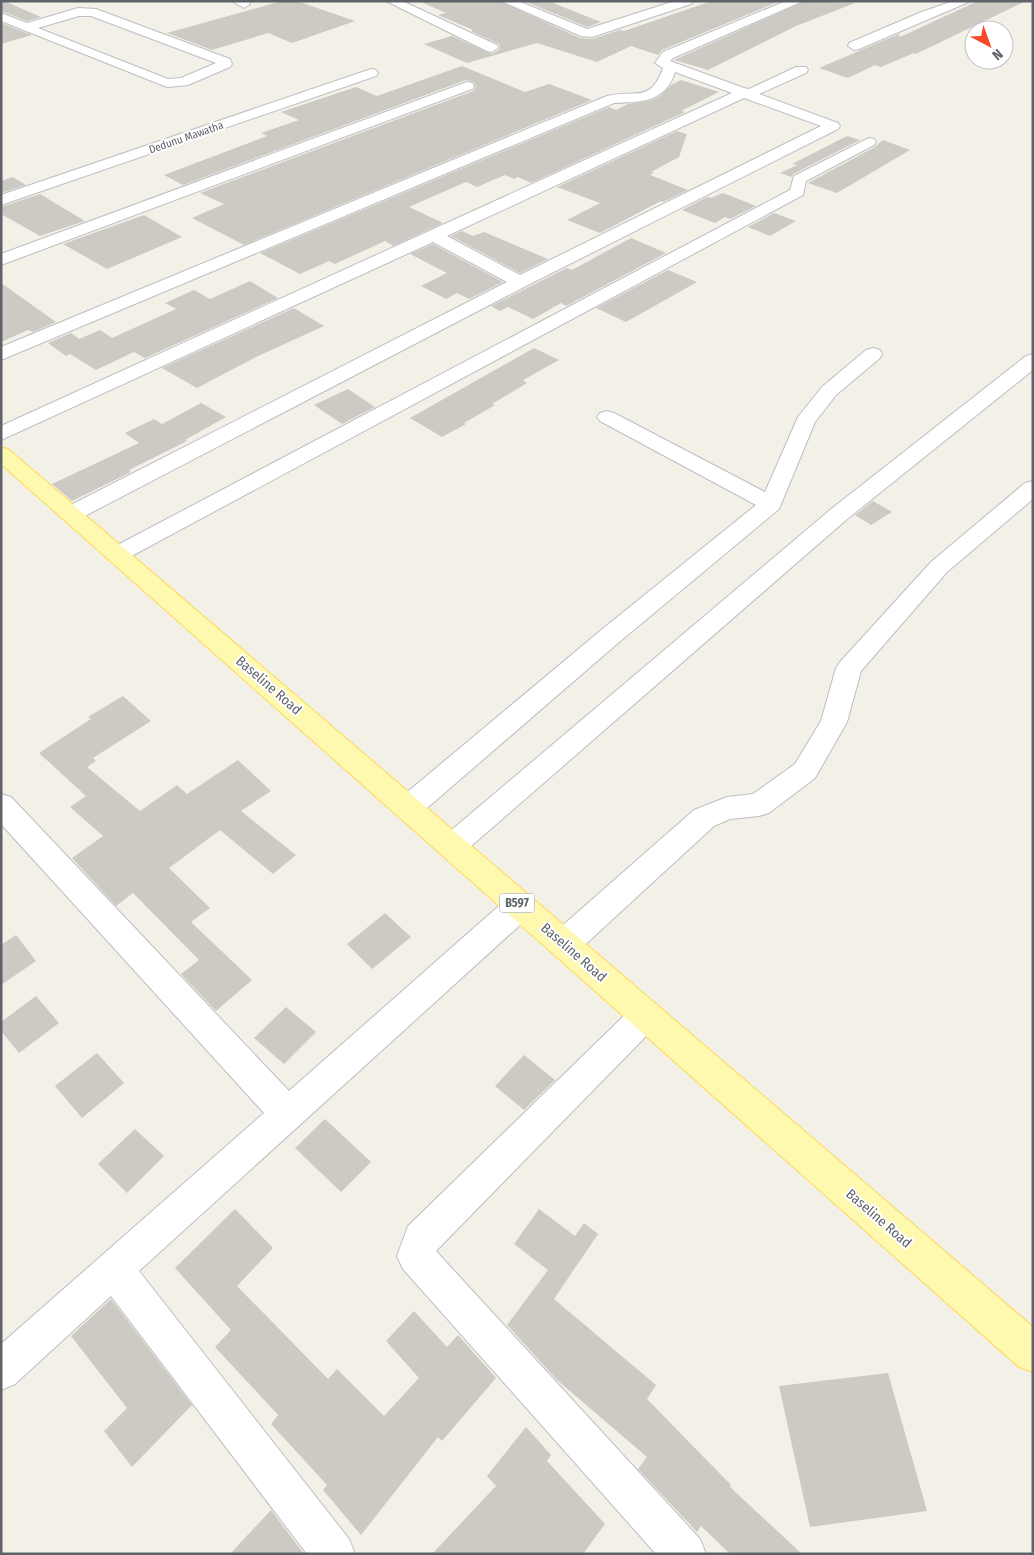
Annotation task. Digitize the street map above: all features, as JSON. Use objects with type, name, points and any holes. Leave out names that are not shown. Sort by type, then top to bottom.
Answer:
[{"type":"main road","name":"Baseline Road","points":[[1,453],[1033,1353]]},
{"type":"street","points":[[392,1],[492,48]]},
{"type":"street","points":[[507,1],[585,33],[592,33],[687,1]]},
{"type":"street","points":[[71,514],[520,282],[833,126],[748,92],[662,62],[668,55],[797,1]]},
{"type":"street","points":[[854,46],[924,16],[965,1]]},
{"type":"street","points":[[1,17],[167,82],[182,82],[225,64],[225,62],[92,12],[78,12],[28,27]]},
{"type":"street","points":[[1,354],[612,99],[641,97],[656,92],[665,83],[671,66]]},
{"type":"street","points":[[1,434],[433,235],[748,92],[801,70]]},
{"type":"street","name":"Dedunu Mawatha","points":[[1,200],[372,74]]},
{"type":"street","points":[[1,260],[467,86]]},
{"type":"street","points":[[118,554],[797,192],[799,179],[869,142]]},
{"type":"street","points":[[433,235],[520,282]]},
{"type":"street","points":[[409,807],[609,637],[771,504],[805,421],[829,391],[873,354]]},
{"type":"street","points":[[452,846],[838,515],[1033,360]]},
{"type":"street","points":[[607,417],[771,504]]},
{"type":"street","points":[[565,943],[704,818],[728,808],[759,805],[805,771],[834,722],[849,668],[939,567],[1033,488]]},
{"type":"street","points":[[1,805],[287,1113]]},
{"type":"street","points":[[1,1370],[520,906]]},
{"type":"street","points":[[646,1015],[421,1239],[416,1256],[685,1554]]},
{"type":"street","points":[[114,1269],[334,1554]]},
{"type":"building","points":[[1,1],[41,17],[27,21],[1,11]]},
{"type":"building","points":[[282,1],[297,1],[355,21],[292,43],[268,33],[212,50],[167,33]]},
{"type":"building","points":[[419,1],[499,1],[580,38],[592,39],[620,30],[624,31],[712,1],[780,1],[662,50],[658,55],[631,46],[597,62],[537,43],[467,63],[424,44],[452,36],[492,54],[500,49],[499,44],[438,15],[446,13]]},
{"type":"building","points":[[524,1],[548,1],[601,22],[587,27]]},
{"type":"building","points":[[805,1],[855,3],[796,26],[708,70],[674,60]]},
{"type":"building","points":[[978,1],[1026,1],[987,20],[964,20],[964,31],[916,54],[914,53],[881,67],[875,65],[848,78],[819,68],[899,34],[900,37]]},
{"type":"building","points":[[1,23],[32,35],[1,44]]},
{"type":"building","points":[[462,66],[525,92],[549,84],[592,100],[244,245],[192,218],[224,204],[200,193],[473,91],[476,87],[474,82],[466,80],[183,185],[164,175],[267,136],[261,133],[299,120],[281,112],[356,87],[377,96]]},
{"type":"building","points":[[681,80],[719,92],[681,111],[685,112],[531,183],[518,177],[514,179],[505,175],[477,187],[466,182],[409,207],[443,223],[393,246],[385,241],[335,264],[329,261],[300,274],[260,253],[609,107],[616,110],[628,104],[652,100],[660,96],[671,85]]},
{"type":"building","points":[[677,131],[687,134],[679,157],[651,172],[654,173],[650,175],[688,190],[663,202],[661,201],[600,233],[567,220],[600,203],[557,187]]},
{"type":"building","points":[[847,136],[860,140],[793,174],[792,177],[780,173],[797,165],[792,164]]},
{"type":"building","points":[[883,140],[910,150],[837,193],[808,183],[875,147]]},
{"type":"building","points":[[13,177],[26,185],[1,193],[1,181]]},
{"type":"building","points":[[723,193],[756,206],[730,219],[725,217],[715,223],[682,210],[707,197],[711,198]]},
{"type":"building","points":[[40,194],[85,221],[40,236],[1,214],[1,207]]},
{"type":"building","points":[[774,213],[796,221],[770,236],[748,227]]},
{"type":"building","points":[[144,215],[182,237],[107,269],[63,244]]},
{"type":"building","points":[[462,231],[473,236],[484,232],[548,259],[520,273],[451,236]]},
{"type":"building","points":[[631,238],[666,253],[566,306],[561,303],[533,319],[508,307],[500,311],[491,306],[567,268],[572,270]]},
{"type":"building","points":[[433,244],[503,282],[469,299],[457,293],[446,299],[421,286],[447,273],[410,254]]},
{"type":"building","points":[[668,270],[697,282],[626,322],[596,308]]},
{"type":"building","points":[[250,281],[278,298],[145,358],[134,352],[96,370],[70,354],[66,356],[48,343],[71,333],[79,339],[100,330],[112,338],[176,309],[165,303],[194,290],[210,299]]},
{"type":"building","points":[[1,283],[56,322],[33,332],[28,330],[1,342]]},
{"type":"building","points":[[294,308],[324,326],[256,357],[197,388],[162,368]]},
{"type":"building","points":[[534,348],[559,360],[523,380],[527,383],[464,423],[466,424],[442,437],[410,418]]},
{"type":"building","points":[[348,389],[375,407],[342,424],[314,405]]},
{"type":"building","points":[[201,403],[226,417],[185,440],[187,441],[129,470],[131,472],[72,501],[52,484],[139,443],[125,433],[154,419],[162,424]]},
{"type":"building","points":[[873,501],[892,512],[871,525],[855,515]]},
{"type":"building","points":[[123,696],[151,721],[93,758],[96,761],[87,767],[140,811],[177,785],[187,794],[238,760],[271,791],[241,811],[296,855],[273,874],[220,830],[169,868],[210,908],[191,922],[252,980],[216,1011],[181,974],[199,960],[133,893],[116,906],[72,858],[103,836],[70,807],[86,796],[39,753],[91,719],[88,717]]},
{"type":"building","points":[[385,913],[411,937],[372,969],[347,944]]},
{"type":"building","points":[[16,935],[36,961],[1,985],[1,945]]},
{"type":"building","points":[[36,996],[59,1023],[19,1053],[1,1031],[1,1022]]},
{"type":"building","points":[[286,1007],[316,1032],[284,1064],[254,1038]]},
{"type":"building","points":[[97,1053],[124,1083],[82,1118],[55,1086]]},
{"type":"building","points":[[524,1055],[555,1080],[524,1110],[495,1086]]},
{"type":"building","points":[[325,1119],[371,1162],[341,1192],[295,1148]]},
{"type":"building","points":[[135,1129],[164,1156],[127,1193],[98,1164]]},
{"type":"building","points":[[235,1209],[273,1248],[237,1286],[328,1379],[337,1369],[384,1416],[419,1378],[386,1341],[414,1311],[447,1347],[458,1335],[496,1378],[442,1441],[438,1437],[361,1535],[323,1490],[327,1485],[271,1424],[278,1415],[215,1347],[231,1330],[175,1268]]},
{"type":"building","points":[[539,1209],[575,1236],[584,1223],[598,1234],[554,1299],[656,1385],[647,1399],[731,1485],[730,1487],[802,1554],[730,1554],[701,1526],[697,1532],[638,1469],[647,1457],[557,1380],[507,1325],[548,1270],[514,1244]]},
{"type":"building","points":[[111,1299],[192,1405],[132,1467],[104,1431],[127,1408],[71,1336]]},
{"type":"building","points":[[888,1373],[927,1511],[810,1527],[779,1386]]},
{"type":"building","points":[[526,1427],[551,1455],[547,1461],[605,1524],[583,1554],[432,1554],[496,1486],[487,1476]]},
{"type":"building","points":[[271,1510],[304,1554],[230,1554]]}]
